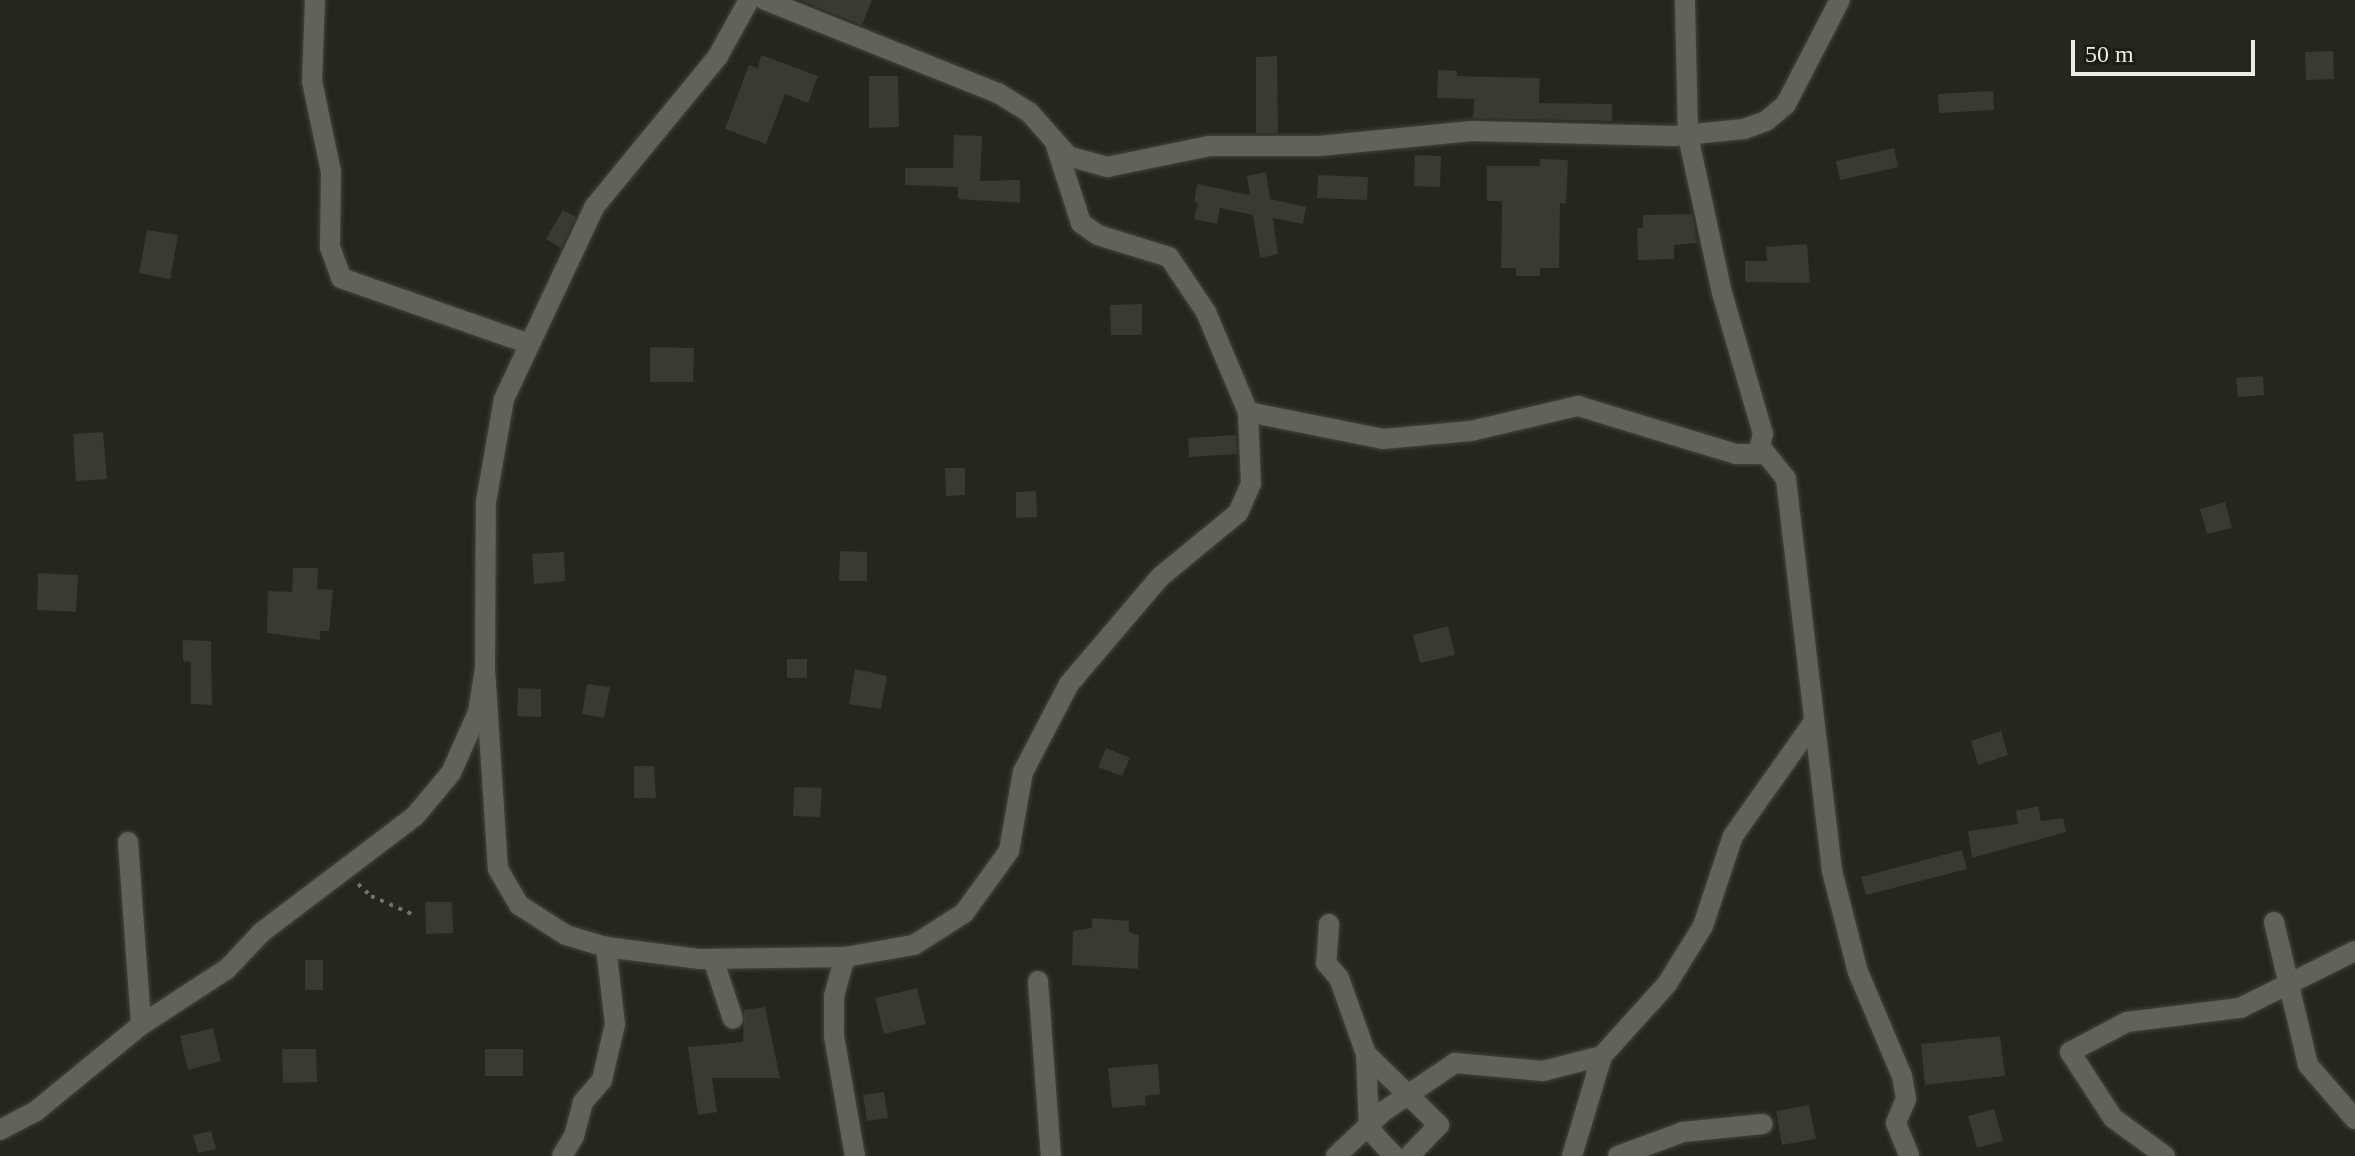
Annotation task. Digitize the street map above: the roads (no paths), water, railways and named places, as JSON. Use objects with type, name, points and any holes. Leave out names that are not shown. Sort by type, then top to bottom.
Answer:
[{"type":"street","points":[[315,0],[312,81],[331,172],[330,247],[341,278],[527,343]]},
{"type":"street","points":[[749,0],[718,56],[595,206],[527,343],[504,399],[489,475],[485,669],[498,869],[519,905],[537,920],[606,947],[713,959],[845,957],[897,950],[940,931],[964,913],[998,872],[1009,851],[1028,760],[1069,684],[1160,577],[1247,501],[1252,464],[1248,412],[1218,336],[1176,263],[1160,252],[1088,230],[1076,215],[1056,146],[1035,117],[1013,100],[765,0]]},
{"type":"street","points":[[1685,0],[1688,136],[1762,449],[1786,479],[1813,723],[1839,904],[1858,972],[1902,1076],[1906,1099],[1896,1123],[1909,1156]]},
{"type":"street","points":[[1056,146],[1079,161],[1107,167],[1209,146],[1319,146],[1472,131],[1688,136],[1744,129],[1780,110],[1840,0]]},
{"type":"street","points":[[1248,412],[1383,439],[1471,431],[1578,406],[1736,454],[1756,455],[1762,449]]},
{"type":"street","points":[[0,1130],[64,1090],[141,1025],[227,969],[262,932],[415,816],[451,773],[478,712],[485,669]]},
{"type":"street","points":[[1592,1156],[1573,1149],[1589,1089],[1602,1056],[1667,984],[1703,926],[1733,836],[1813,723]]},
{"type":"street","points":[[128,842],[141,1025]]},
{"type":"street","points":[[2274,922],[2308,1065],[2355,1119]]},
{"type":"street","points":[[1329,924],[1326,963],[1339,978],[1366,1054],[1369,1129],[1394,1156]]},
{"type":"street","points":[[562,1156],[574,1136],[583,1102],[602,1080],[615,1024],[606,947]]},
{"type":"street","points":[[2165,1156],[2113,1118],[2070,1052],[2127,1022],[2240,1008],[2355,951]]},
{"type":"street","points":[[845,957],[834,996],[834,1036],[855,1156]]},
{"type":"street","points":[[713,959],[733,1019]]},
{"type":"street","points":[[1038,981],[1051,1156]]},
{"type":"street","points":[[1366,1054],[1439,1125],[1409,1156]]},
{"type":"street","points":[[1336,1156],[1410,1094],[1455,1063],[1543,1071],[1602,1056]]},
{"type":"street","points":[[1576,1064],[1589,1089]]},
{"type":"street","points":[[1618,1156],[1683,1132],[1763,1124]]}]
